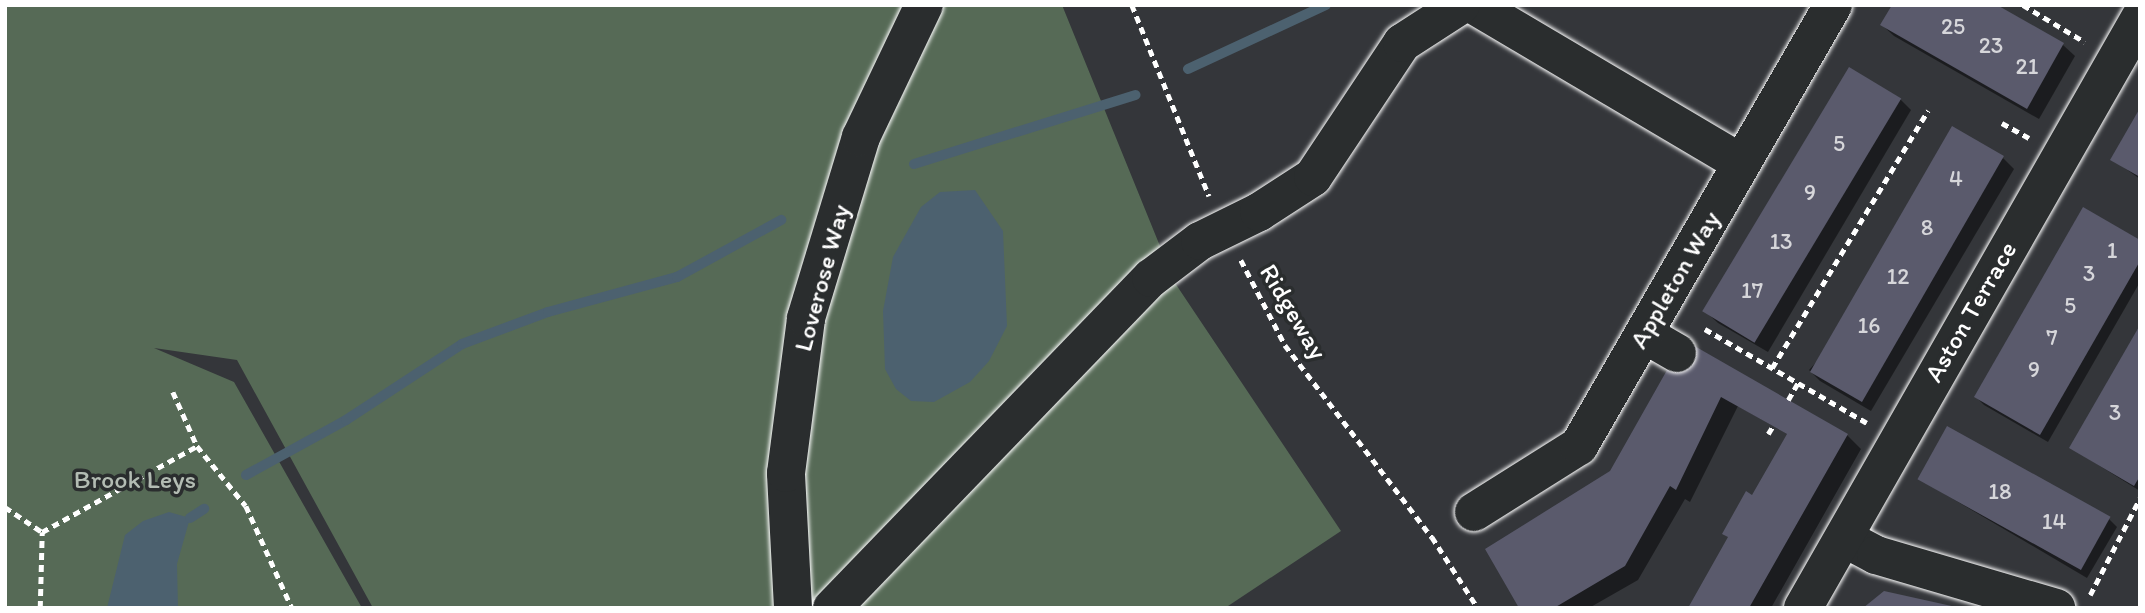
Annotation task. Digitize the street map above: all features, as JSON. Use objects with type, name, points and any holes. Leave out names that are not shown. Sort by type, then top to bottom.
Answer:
[{"type":"street","name":"Loverose Way","points":[[793,608],[786,473],[806,318],[861,137],[924,5]]},
{"type":"street","points":[[832,608],[1151,278],[1225,229],[1312,177],[1402,43],[1461,5]]},
{"type":"street","points":[[1474,5],[1728,155]]},
{"type":"street","name":"Appleton Way","points":[[1474,512],[1579,446],[1833,5]]},
{"type":"street","points":[[2125,5],[2140,16]]},
{"type":"street","name":"Aston Terrace","points":[[1803,608],[2140,16]]},
{"type":"street","points":[[1653,319],[1677,353]]},
{"type":"street","points":[[1843,538],[1876,555],[2056,608]]},
{"type":"path","name":"Ridgeway","points":[[1132,5],[1190,156],[1285,345],[1432,537],[1478,608]]},
{"type":"path","points":[[2023,5],[2115,59]]},
{"type":"path","points":[[1772,368],[1928,110]]},
{"type":"path","points":[[1653,319],[1772,368],[1898,441]]},
{"type":"path","points":[[1788,400],[1798,383]]},
{"type":"path","points":[[173,392],[197,446],[246,506],[292,608]]},
{"type":"path","points":[[1768,434],[1773,426]]},
{"type":"path","points":[[43,532],[197,446]]},
{"type":"path","points":[[2083,608],[2140,498]]},
{"type":"path","points":[[5,508],[43,532]]},
{"type":"path","points":[[40,608],[43,532]]},
{"type":"green space","name":"Brook Leys","points":[[5,5],[1062,5],[1175,283],[1341,531],[1225,608],[373,608],[237,360],[154,348],[234,382],[362,608],[5,608]]},
{"type":"water","points":[[975,190],[1003,231],[1007,326],[989,361],[970,382],[934,402],[911,401],[896,389],[885,369],[883,311],[893,257],[921,207],[940,192]]},
{"type":"water","points":[[169,512],[190,518],[177,564],[178,608],[107,608],[125,535],[143,521]]},
{"type":"building","points":[[1892,5],[1997,5],[2064,43],[2027,109],[1880,25]]},
{"type":"building","points":[[1849,67],[1901,98],[1755,343],[1702,311]]},
{"type":"building","points":[[2140,108],[2140,177],[2110,160]]},
{"type":"building","points":[[1952,126],[2004,156],[1862,402],[1810,372]]},
{"type":"building","points":[[2083,207],[2140,240],[2140,261],[2040,435],[1974,397]]},
{"type":"building","points":[[2140,325],[2140,476],[2134,486],[2069,448]]},
{"type":"building","points":[[1684,340],[1848,434],[1749,608],[1688,608],[1728,537],[1722,534],[1746,491],[1752,495],[1787,434],[1721,397],[1676,490],[1670,486],[1625,566],[1554,608],[1519,608],[1485,549],[1610,471]]},
{"type":"building","points":[[1947,426],[2111,517],[2081,570],[1917,479]]},
{"type":"building","points":[[1884,591],[1956,607],[1956,608],[1863,608]]},
{"type":"waterway","points":[[1188,69],[1326,5]]},
{"type":"waterway","points":[[914,164],[1135,95]]},
{"type":"waterway","points":[[246,475],[346,420],[462,344],[548,312],[677,277],[781,220]]},
{"type":"waterway","points":[[190,518],[204,509]]}]
